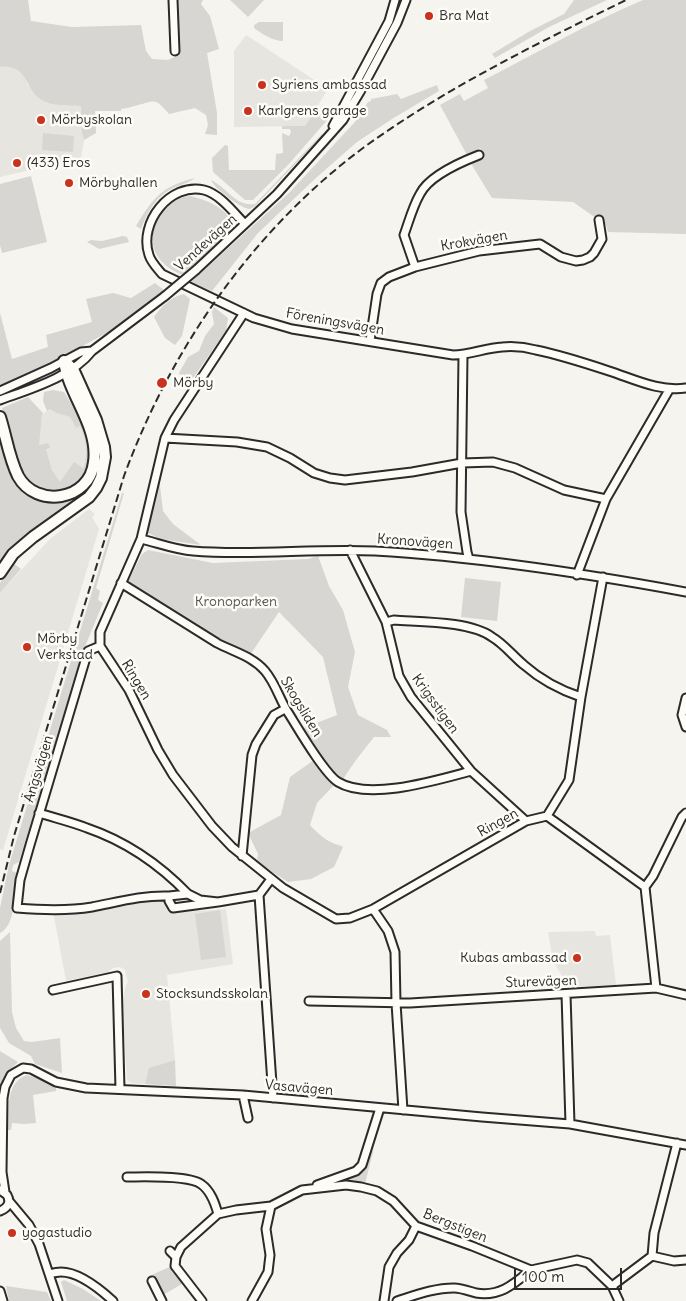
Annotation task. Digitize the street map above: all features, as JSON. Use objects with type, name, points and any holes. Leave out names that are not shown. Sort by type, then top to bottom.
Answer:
[{"type":"highway","points":[[0,573],[13,554],[33,537],[89,497],[101,478],[105,457],[102,437],[64,362]]},
{"type":"highway","points":[[0,417],[18,476],[27,487],[37,494],[51,497],[68,496],[82,488],[90,477],[94,464],[95,446],[70,372]]},
{"type":"street","points":[[173,0],[175,51]]},
{"type":"street","name":"Vendevägen","points":[[324,141],[389,20],[395,0]]},
{"type":"street","name":"Vendevägen","points":[[0,400],[70,372],[85,361],[92,351],[196,270],[277,194],[343,120],[397,23],[406,0]]},
{"type":"street","points":[[415,266],[404,235],[420,193],[431,181],[479,155]]},
{"type":"street","name":"Föreningsvägen","points":[[245,224],[219,198],[210,192],[194,189],[174,194],[157,210],[150,223],[146,242],[149,255],[154,266],[162,274],[244,314],[267,323],[292,329],[462,355],[501,347],[517,347],[536,350],[590,365],[669,390],[686,388]]},
{"type":"street","name":"Krokvägen","points":[[370,341],[376,294],[381,283],[389,276],[415,266],[479,252],[540,244],[561,257],[570,260],[583,260],[594,253],[602,239],[599,220]]},
{"type":"street","points":[[100,646],[100,632],[141,539],[165,438],[174,420],[244,314]]},
{"type":"street","name":"Vendevägen","points":[[0,391],[64,362],[81,352],[92,351]]},
{"type":"street","points":[[462,355],[461,512],[469,559]]},
{"type":"street","points":[[577,575],[606,499],[669,390]]},
{"type":"street","points":[[165,438],[237,442],[267,447],[290,458],[314,473],[345,480],[412,472],[462,463],[493,462],[515,468],[564,490],[606,499]]},
{"type":"street","name":"Kronovägen","points":[[141,539],[191,551],[234,553],[350,550],[469,559],[603,577],[686,592]]},
{"type":"street","name":"Krigsstigen","points":[[350,550],[386,622],[399,676],[411,697],[471,771],[526,821]]},
{"type":"street","points":[[603,577],[581,697],[569,780],[547,816],[645,887]]},
{"type":"street","name":"Skogsliden","points":[[121,582],[225,647],[251,658],[265,671],[276,687],[285,709],[327,770],[337,781],[352,788],[371,790],[429,782],[471,771]]},
{"type":"street","points":[[386,622],[394,620],[442,623],[478,630],[492,636],[525,666],[544,680],[561,690],[581,697]]},
{"type":"street","name":"Ängsvägen","points":[[100,646],[88,651],[20,880],[17,908],[89,908],[150,896],[169,896]]},
{"type":"street","name":"Ringen","points":[[100,646],[129,690],[158,750],[173,775],[212,826],[242,856],[271,879],[336,919],[350,918],[373,908],[526,821],[547,816]]},
{"type":"street","points":[[686,698],[682,715],[686,727]]},
{"type":"street","points":[[242,856],[254,750],[274,715],[285,709]]},
{"type":"street","points":[[39,813],[89,828],[130,847],[150,860],[188,894],[200,900],[218,902]]},
{"type":"street","points":[[656,988],[645,887],[653,876],[682,817],[686,813]]},
{"type":"street","points":[[271,879],[259,895],[273,1098]]},
{"type":"street","points":[[188,894],[169,896],[172,908],[259,895]]},
{"type":"street","points":[[373,908],[388,931],[396,952],[396,1003],[403,1110]]},
{"type":"street","points":[[53,990],[117,976],[120,1089]]},
{"type":"street","name":"Sturevägen","points":[[309,1001],[396,1003],[656,988],[686,994]]},
{"type":"street","points":[[566,994],[570,1124]]},
{"type":"street","name":"Vasavägen","points":[[58,1301],[39,1244],[29,1225],[2,1191],[2,1098],[11,1075],[23,1068],[31,1069],[56,1082],[67,1085],[243,1095],[570,1124],[686,1145]]},
{"type":"street","points":[[243,1095],[248,1118]]},
{"type":"street","points":[[302,1190],[356,1171],[362,1165],[380,1108]]},
{"type":"street","points":[[652,1256],[654,1234],[677,1143]]},
{"type":"street","points":[[127,1177],[167,1178],[200,1184],[213,1198],[218,1214]]},
{"type":"street","name":"Bergstigen","points":[[271,1206],[302,1190],[346,1185],[361,1186],[377,1192],[393,1202],[416,1226],[531,1270]]},
{"type":"street","points":[[0,1211],[7,1207],[9,1202]]},
{"type":"street","points":[[202,1301],[179,1273],[175,1266],[173,1254],[218,1214],[271,1206],[266,1229],[270,1255],[268,1272],[252,1301]]},
{"type":"street","points":[[384,1301],[389,1267],[416,1226]]},
{"type":"street","points":[[612,1286],[652,1256],[686,1260]]},
{"type":"street","points":[[397,1301],[432,1289],[456,1288],[478,1293],[495,1294],[509,1289],[531,1270],[560,1262],[577,1260],[588,1263],[612,1286],[619,1301]]},
{"type":"street","points":[[49,1274],[61,1272],[79,1278],[98,1288],[113,1301]]},
{"type":"street","points":[[152,1281],[162,1301]]},
{"type":"street","points":[[0,1291],[3,1301]]},
{"type":"shaded area","points":[[246,35],[328,89],[305,126],[234,127],[234,51]]},
{"type":"shaded area","name":"Mörbyskolan","points":[[0,67],[16,68],[23,73],[28,85],[46,102],[82,106],[82,133],[84,140],[81,158],[0,177]]},
{"type":"shaded area","points":[[50,409],[70,417],[76,428],[80,426],[87,440],[85,460],[82,468],[60,483],[52,470],[46,449],[48,443],[38,445],[42,414]]},
{"type":"shaded area","points":[[89,509],[95,514],[92,517],[99,529],[3,850],[0,849],[0,593],[50,539]]},
{"type":"shaded area","name":"Stocksundsskolan","points":[[146,898],[165,898],[168,911],[171,912],[198,908],[199,911],[226,909],[233,964],[167,975],[175,1060],[150,1068],[145,1084],[131,1083],[127,1080],[122,1002],[128,982],[125,970],[120,967],[113,968],[108,972],[66,981],[53,911]]},
{"type":"shaded area","points":[[595,931],[596,936],[610,935],[616,985],[569,987],[553,961],[548,932]]},
{"type":"green space","points":[[0,0],[28,0],[31,21],[72,27],[141,25],[146,51],[152,59],[168,60],[179,55],[176,0],[203,0],[201,4],[210,16],[219,49],[207,53],[217,113],[217,135],[205,134],[208,125],[206,115],[195,108],[169,114],[161,105],[152,101],[121,109],[121,111],[95,111],[96,133],[84,140],[81,106],[58,105],[46,102],[33,92],[22,74],[17,70],[10,67],[0,67]]},
{"type":"green space","points":[[230,0],[264,0],[248,17]]},
{"type":"green space","points":[[574,0],[607,0],[549,27],[495,58],[492,54],[530,31],[564,14]]},
{"type":"green space","points":[[643,0],[686,0],[686,234],[608,232],[606,225],[573,202],[492,198],[470,162],[484,155],[480,148],[467,155],[440,105],[460,94],[464,101],[488,88],[484,80],[582,28]]},
{"type":"green space","points":[[259,22],[283,22],[283,41],[264,35],[254,28],[254,25]]},
{"type":"green space","points":[[437,85],[439,91],[357,142],[317,177],[258,233],[212,291],[191,282],[290,192],[354,123],[371,99],[397,94],[401,99]]},
{"type":"green space","points":[[335,109],[288,165],[253,200],[245,200],[213,172],[212,158],[225,145],[228,146],[229,170],[275,170],[276,154],[283,153],[282,133],[289,136],[291,132],[290,129],[282,129],[282,126],[305,126],[315,110]]},
{"type":"green space","points":[[43,133],[74,136],[73,152],[42,150]]},
{"type":"green space","points":[[322,134],[255,206],[250,209],[228,198],[211,180],[237,200],[248,204],[255,204]]},
{"type":"green space","points":[[31,176],[47,242],[2,253],[0,245],[0,184]]},
{"type":"green space","points":[[195,178],[167,191],[149,211],[141,229],[136,226],[153,201],[166,189]]},
{"type":"green space","points":[[190,196],[205,200],[227,214],[231,227],[227,234],[183,275],[174,271],[160,259],[155,252],[153,235],[159,216],[168,204],[177,198]]},
{"type":"green space","points":[[123,236],[127,237],[129,242],[99,249],[87,242],[91,240],[102,241]]},
{"type":"green space","points":[[155,283],[165,291],[110,331],[21,380],[0,387],[0,313],[12,359],[48,347],[46,335],[92,322],[86,299],[113,293],[131,298]]},
{"type":"green space","points":[[184,294],[190,299],[182,336],[175,345],[165,338],[154,317],[167,303],[175,297]]},
{"type":"green space","points":[[214,307],[228,318],[226,331],[191,381],[182,377],[179,373],[188,357],[199,351],[205,336],[214,324],[212,312]]},
{"type":"green space","points":[[53,390],[64,392],[75,410],[87,440],[89,460],[84,477],[74,487],[60,492],[45,492],[27,480],[16,463],[2,408],[28,397],[43,413],[39,445],[48,443],[50,448],[46,449],[52,470],[60,482],[74,462],[83,468],[86,447],[80,426],[76,428],[70,417],[50,409],[47,411],[43,401],[44,392]]},
{"type":"green space","points":[[0,436],[12,475],[21,491],[27,495],[42,501],[64,501],[90,486],[80,497],[21,540],[0,562]]},
{"type":"green space","points":[[159,477],[163,511],[173,524],[201,545],[161,539],[148,533],[148,522]]},
{"type":"green space","points":[[122,493],[124,493],[96,588],[100,591],[98,600],[103,603],[82,654],[19,862],[13,865],[12,871],[17,873],[14,906],[9,923],[0,933],[0,908],[9,865]]},
{"type":"green space","name":"Kronoparken","points":[[148,550],[213,563],[308,559],[318,556],[329,586],[343,610],[355,652],[348,687],[358,715],[387,730],[391,737],[374,737],[343,779],[328,766],[301,729],[337,715],[323,657],[279,612],[250,655],[223,643],[128,582],[142,554]]},
{"type":"green space","points":[[13,563],[21,569],[0,593],[0,583]]},
{"type":"green space","points":[[465,578],[501,582],[497,621],[461,617]]},
{"type":"green space","points":[[314,760],[334,785],[317,803],[310,825],[325,839],[343,847],[334,867],[311,879],[288,882],[257,862],[258,854],[248,833],[281,815],[290,777]]},
{"type":"green space","points":[[220,910],[226,957],[201,960],[195,914]]},
{"type":"green space","points":[[10,932],[12,1012],[16,1028],[24,1041],[32,1042],[60,1038],[62,1073],[35,1064],[31,1056],[9,1043],[0,1028],[0,941]]},
{"type":"green space","points":[[0,1051],[18,1062],[6,1076],[0,1092]]},
{"type":"green space","points":[[175,1060],[176,1086],[145,1084],[149,1068]]},
{"type":"green space","points":[[27,1075],[43,1080],[56,1088],[56,1091],[33,1095],[36,1123],[12,1123],[11,1130],[8,1130],[12,1090],[20,1079]]},
{"type":"green space","points":[[374,1148],[365,1184],[335,1183],[315,1187],[363,1171]]},
{"type":"green space","points":[[172,1266],[182,1284],[163,1295],[149,1276]]},
{"type":"green space","points":[[64,1280],[83,1289],[101,1301],[67,1301],[61,1282]]},
{"type":"green space","points":[[6,1286],[47,1292],[51,1301],[9,1301]]},
{"type":"railway","points":[[0,893],[14,836],[124,476],[143,429],[166,382],[191,338],[220,295],[251,254],[286,216],[323,180],[363,148],[426,106],[491,68],[626,0]]},
{"type":"place","name":"Bra Mat","points":[[429,16]]},
{"type":"place","name":"Syriens ambassad","points":[[262,85]]},
{"type":"place","name":"Karlgrens garage","points":[[248,111]]},
{"type":"place","name":"Mörbyskolan","points":[[41,120]]},
{"type":"place","name":"(433) Eros","points":[[17,163]]},
{"type":"place","name":"Mörbyhallen","points":[[69,183]]},
{"type":"place","name":"Mörby","points":[[162,383]]},
{"type":"place","name":"Mörby Verkstad","points":[[27,647]]},
{"type":"place","name":"Kubas ambassad","points":[[577,958]]},
{"type":"place","name":"Stocksundsskolan","points":[[146,994]]},
{"type":"place","name":"yogastudio","points":[[12,1233]]}]
